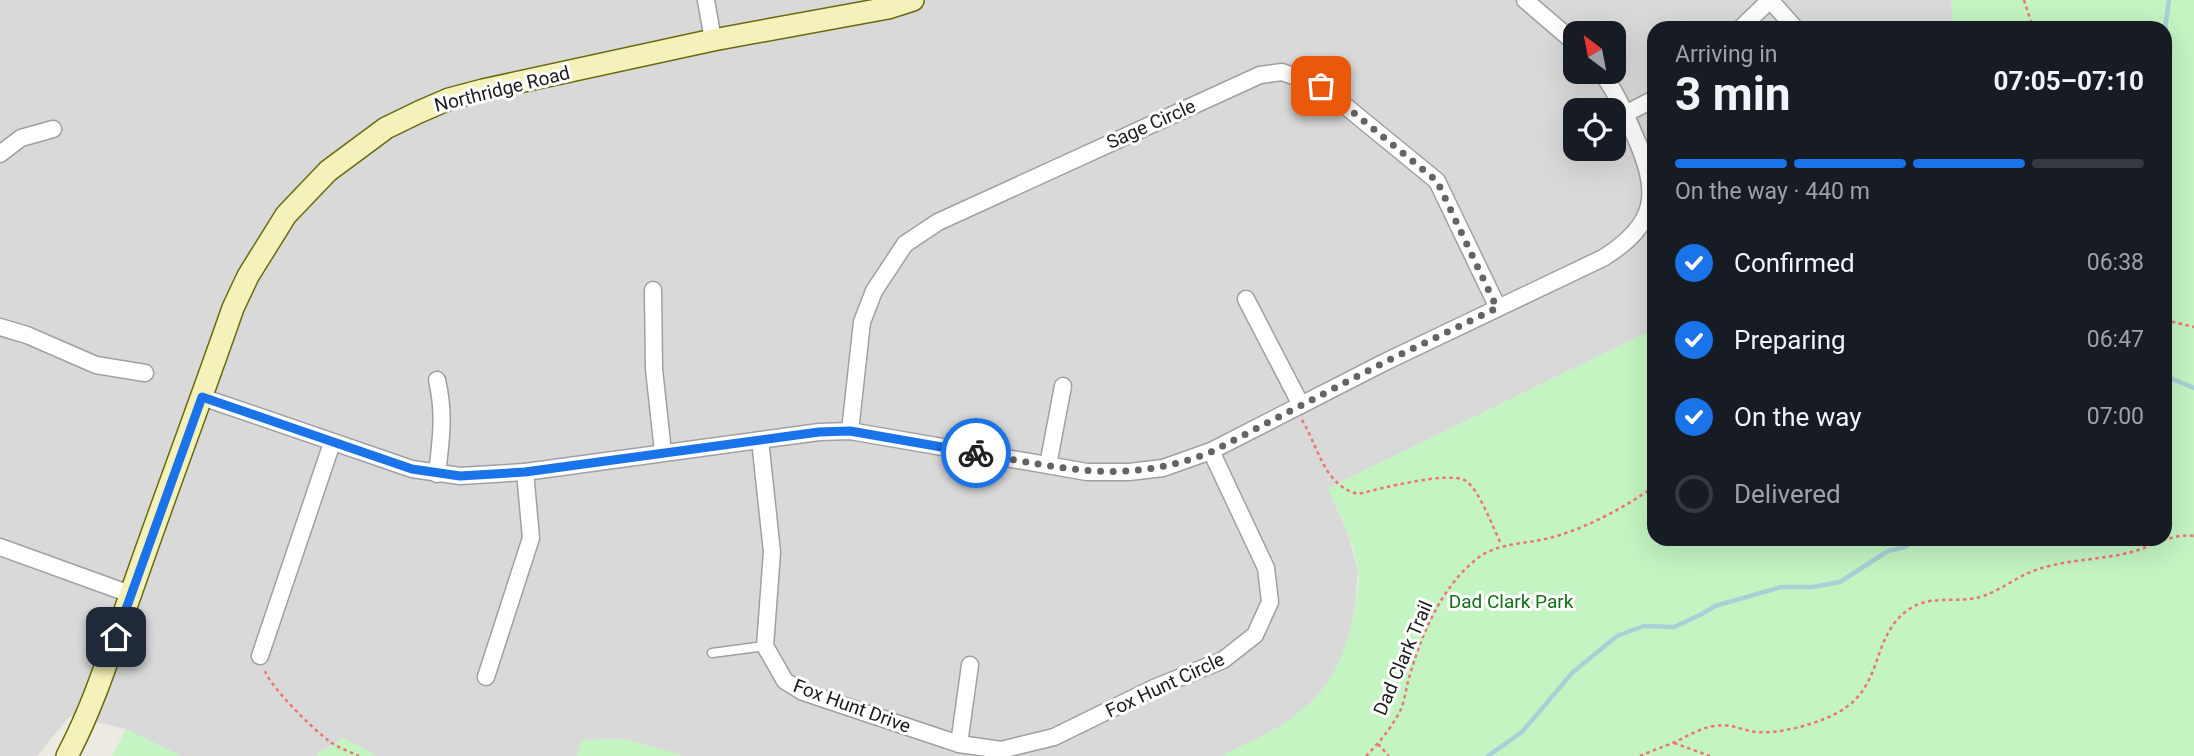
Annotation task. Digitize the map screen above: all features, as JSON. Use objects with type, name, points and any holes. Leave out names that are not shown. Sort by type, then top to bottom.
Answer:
[{"type":"street","points":[[706,0],[713,40]]},
{"type":"street","name":"Northridge Road","points":[[67,756],[98,689],[233,308],[248,276],[286,215],[328,171],[386,128],[449,99],[713,40],[888,8],[913,0]]},
{"type":"street","points":[[1525,0],[1563,33]]},
{"type":"street","points":[[1748,21],[1770,0],[1789,21]]},
{"type":"street","name":"Sage Circle","points":[[850,431],[862,322],[874,291],[905,244],[938,222],[1260,75],[1282,72],[1321,86],[1437,181],[1497,308]]},
{"type":"street","points":[[1626,113],[1647,103]]},
{"type":"street","points":[[1626,116],[1647,167]]},
{"type":"street","points":[[0,154],[21,138],[53,129]]},
{"type":"street","points":[[202,397],[412,469],[460,476],[525,472],[819,432],[850,431],[1087,472],[1129,472],[1163,468],[1211,452],[1497,308],[1603,258],[1636,233],[1647,210]]},
{"type":"street","points":[[653,290],[654,369],[663,452]]},
{"type":"street","points":[[1246,299],[1298,407]]},
{"type":"street","points":[[0,327],[27,335],[96,365],[145,373]]},
{"type":"street","points":[[437,380],[443,403],[443,421],[437,474]]},
{"type":"street","points":[[1048,465],[1063,386]]},
{"type":"street","points":[[760,440],[772,552],[765,646]]},
{"type":"street","points":[[260,656],[332,443]]},
{"type":"street","name":"Fox Hunt Circle","points":[[959,744],[1001,750],[1054,737],[1154,688],[1223,660],[1255,635],[1270,603],[1266,568],[1211,452]]},
{"type":"street","points":[[486,677],[531,538],[525,472]]},
{"type":"street","points":[[0,547],[130,594]]},
{"type":"street","name":"Fox Hunt Drive","points":[[765,646],[785,681],[803,692],[959,744]]},
{"type":"street","points":[[959,744],[970,665]]},
{"type":"lane","points":[[712,653],[765,646]]},
{"type":"path","points":[[2024,0],[2031,21]]},
{"type":"path","points":[[2172,322],[2194,327]]},
{"type":"path","points":[[1298,407],[1332,479],[1347,491],[1358,494],[1449,476],[1465,480],[1473,488],[1502,545]]},
{"type":"path","name":"Dad Clark Trail","points":[[1366,756],[1378,744],[1402,708],[1409,677],[1427,627],[1440,602],[1474,561],[1502,545],[1549,538],[1571,531],[1636,500],[1647,491]]},
{"type":"path","points":[[2172,538],[2194,536]]},
{"type":"path","points":[[1640,756],[1693,732],[1715,726],[1735,726],[1756,732],[1802,726],[1828,717],[1852,705],[1865,690],[1892,627],[1905,612],[1939,598],[1968,599],[1985,596],[2032,571],[2136,551],[2148,546]]},
{"type":"path","points":[[260,656],[270,684],[294,709],[330,741],[359,756]]},
{"type":"path","points":[[1673,743],[1710,756]]},
{"type":"path","points":[[1378,744],[1389,756]]},
{"type":"shaded area","points":[[0,0],[1951,0],[1953,21],[1647,21],[1647,332],[1328,488],[1347,532],[1358,570],[1354,615],[1346,648],[1329,682],[1302,712],[1269,734],[1220,756],[684,756],[624,739],[583,740],[577,756],[377,756],[343,738],[314,756],[181,756],[126,729],[70,716],[37,756],[0,756]]},
{"type":"green space","name":"Dad Clark Park","points":[[1951,0],[2194,0],[2194,756],[1220,756],[1267,733],[1305,707],[1321,691],[1344,649],[1356,603],[1358,569],[1350,538],[1328,488],[1647,332],[1647,546],[2172,546],[2172,21],[1953,21]]},
{"type":"green space","points":[[126,729],[181,756],[112,756]]},
{"type":"green space","points":[[343,738],[377,756],[314,756]]},
{"type":"green space","points":[[624,739],[684,756],[577,756],[582,740]]},
{"type":"waterway","points":[[2166,21],[2169,0]]},
{"type":"waterway","points":[[2172,379],[2194,388]]},
{"type":"waterway","points":[[1488,756],[1522,732],[1573,672],[1617,636],[1644,626],[1674,627],[1715,606],[1781,587],[1813,587],[1840,582],[1888,551],[1906,546]]},
{"type":"way so far","points":[[976,453],[1087,472],[1129,472],[1186,462],[1211,452],[1385,362],[1497,308],[1437,181],[1321,86]]},
{"type":"route","points":[[116,637],[202,397],[412,469],[460,476],[525,472],[819,432],[850,431],[976,453]]}]
